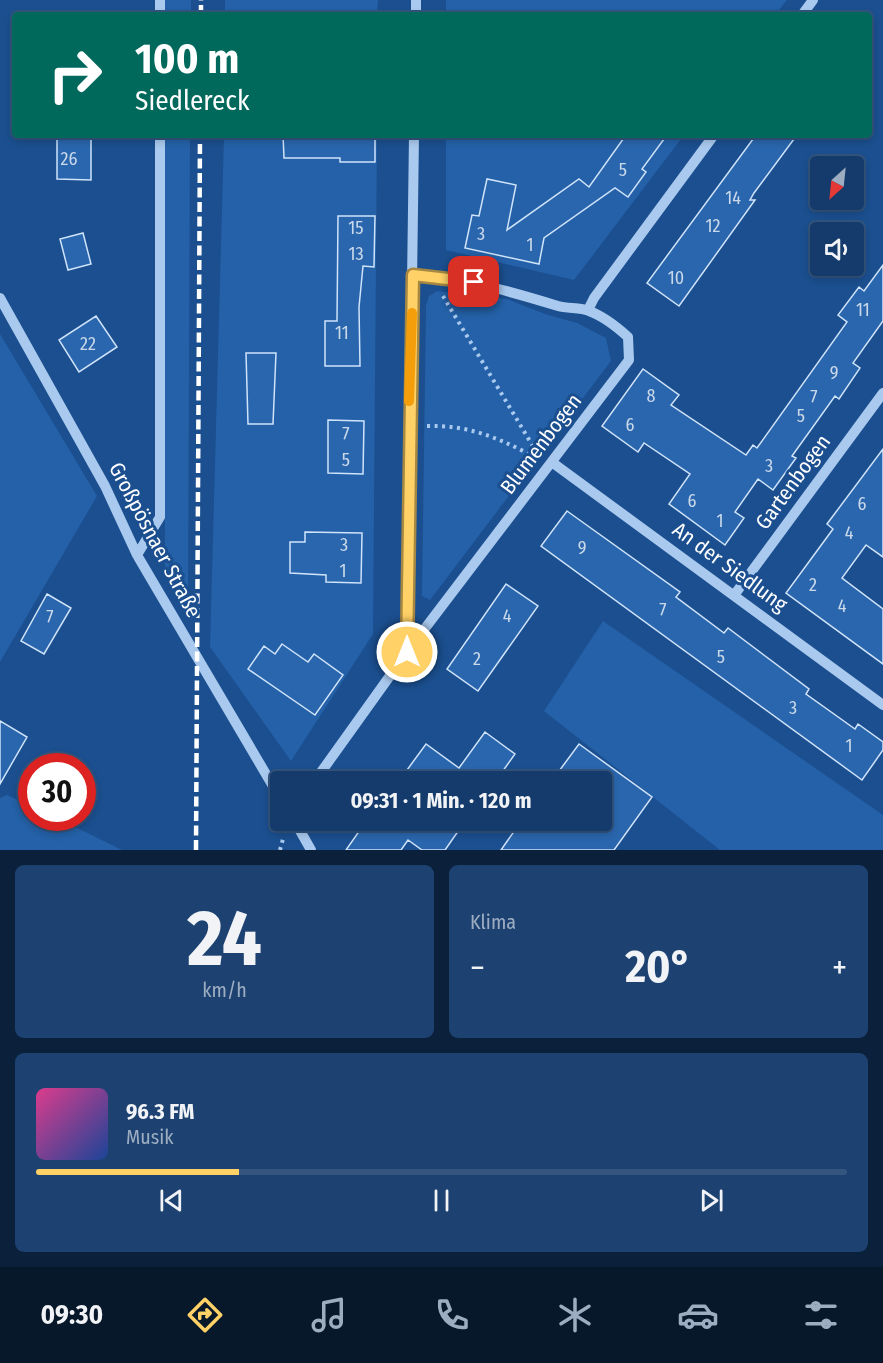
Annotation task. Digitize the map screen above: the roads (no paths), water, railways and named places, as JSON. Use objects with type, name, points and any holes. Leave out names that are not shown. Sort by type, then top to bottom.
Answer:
[{"type":"street","points":[[138,555],[160,517],[160,138]]},
{"type":"street","points":[[407,652],[408,426],[413,275],[414,138]]},
{"type":"street","points":[[413,275],[509,290],[559,306],[588,310],[594,298],[712,138]]},
{"type":"street","name":"Großpösnaer Straße","points":[[0,298],[105,486],[138,555],[270,781]]},
{"type":"street","name":"Blumenbogen","points":[[322,771],[407,652],[553,463],[628,360],[628,337],[615,325],[588,310]]},
{"type":"street","name":"Gartenbogen","points":[[735,594],[883,393]]},
{"type":"street","name":"An der Siedlung","points":[[553,463],[735,594],[883,705]]},
{"type":"street","points":[[300,831],[311,850]]},
{"type":"railway","points":[[201,0],[201,12]]},
{"type":"railway","points":[[196,850],[200,138]]}]
